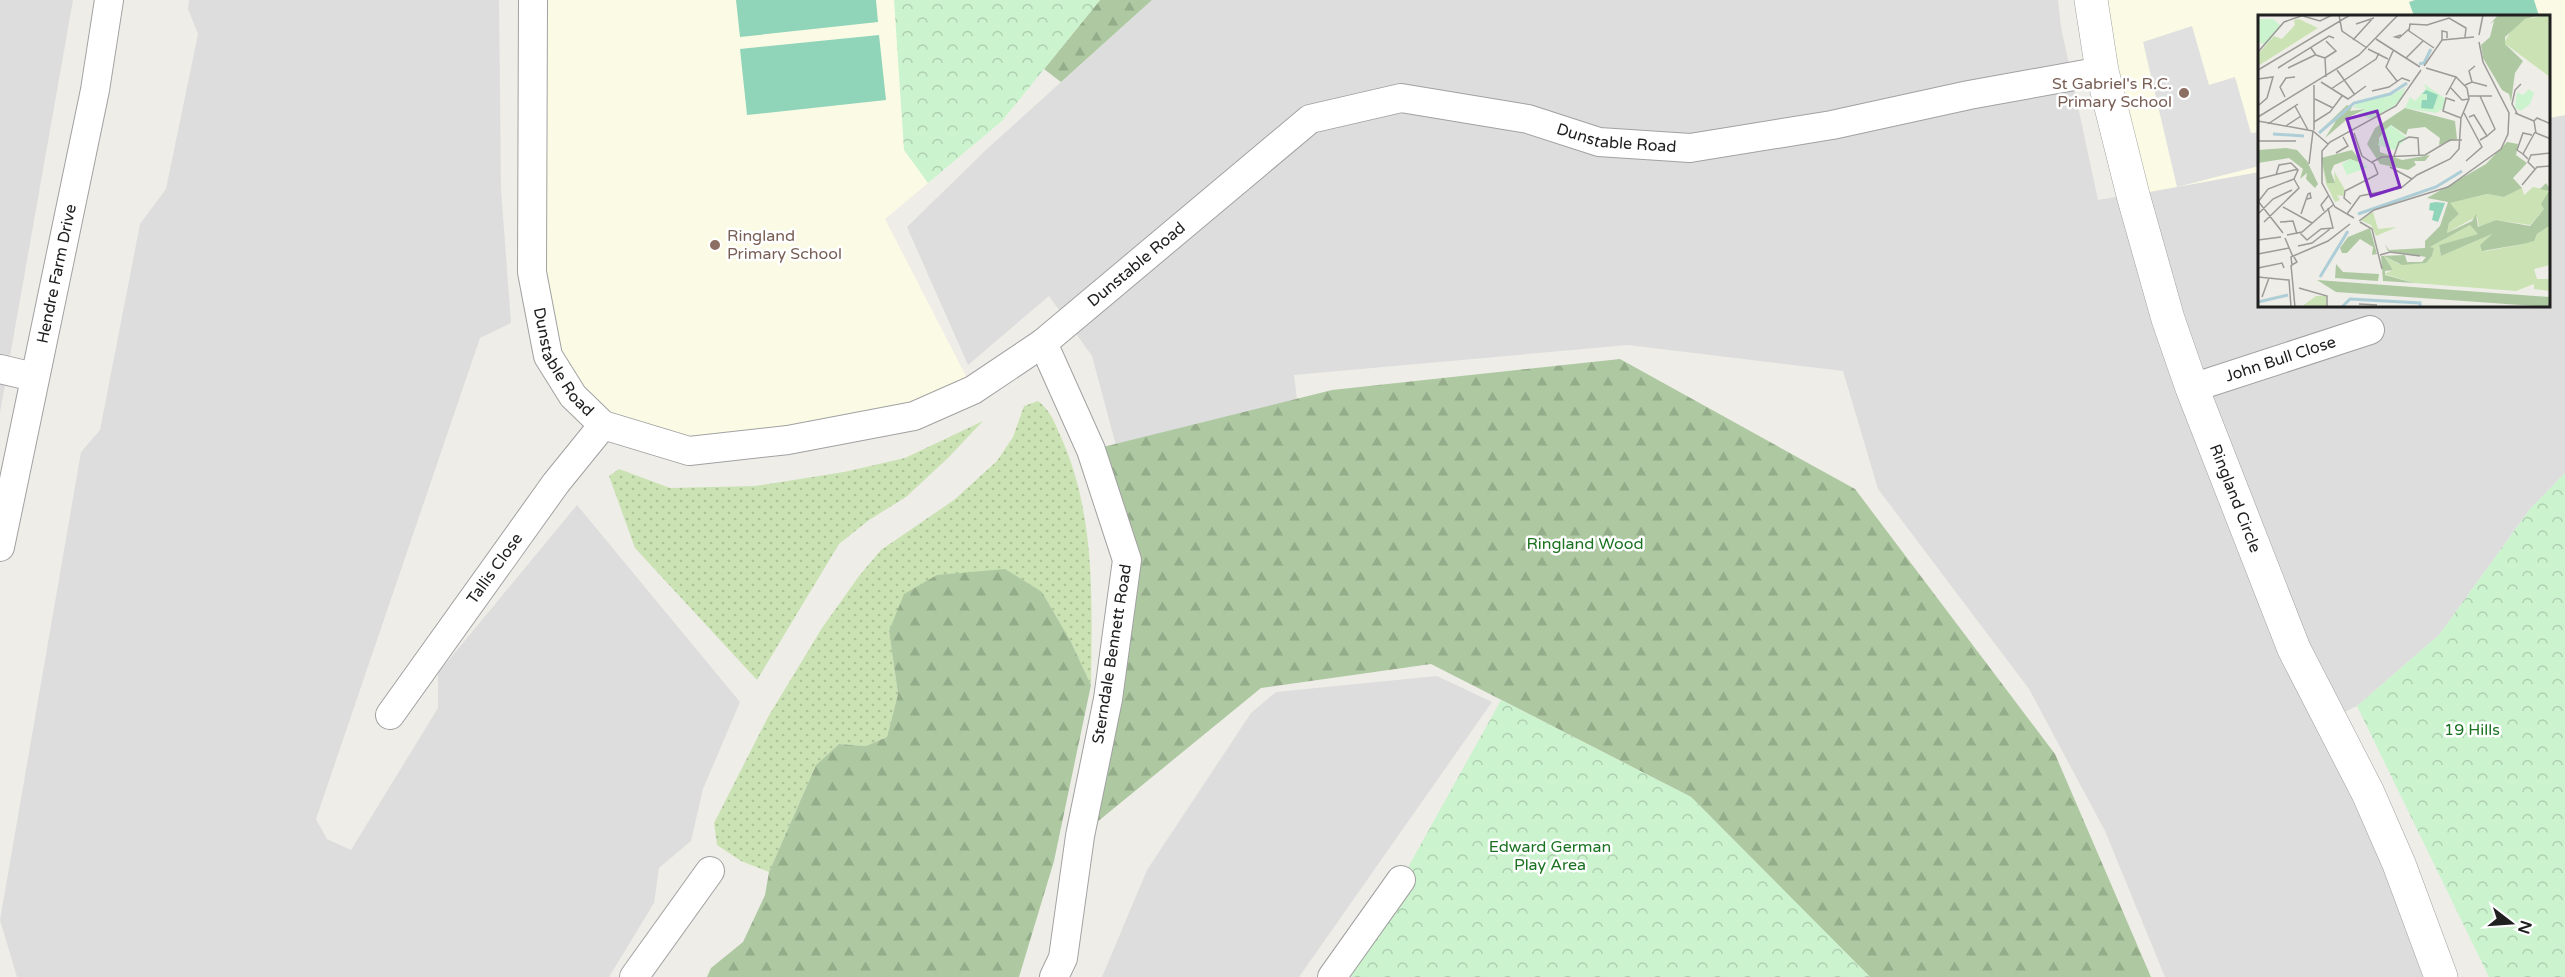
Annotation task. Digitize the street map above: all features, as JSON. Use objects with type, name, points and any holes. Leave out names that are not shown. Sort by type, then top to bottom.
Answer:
[{"type":"street","name":"Hendre Farm Drive","points":[[0,547],[94,90],[109,0]]},
{"type":"street","name":"Dunstable Road","points":[[533,0],[532,272],[548,356],[573,396],[603,424],[689,451],[788,440],[914,416],[973,390],[1008,369],[1044,343],[1310,119],[1401,98],[1528,119],[1599,142],[1690,148],[1832,125],[1969,95],[2102,71]]},
{"type":"street","name":"Ringland Circle","points":[[2091,0],[2102,71],[2168,319],[2192,388],[2294,649],[2368,793],[2399,864],[2441,977]]},
{"type":"street","name":"John Bull Close","points":[[2192,388],[2370,330]]},
{"type":"street","name":"Sterndale Bennett Road","points":[[1044,343],[1091,450],[1127,560],[1108,699],[1080,836],[1063,958],[1054,977]]},
{"type":"street","points":[[0,369],[34,377]]},
{"type":"street","name":"Tallis Close","points":[[390,715],[556,483],[603,424]]},
{"type":"street","points":[[634,977],[710,871]]},
{"type":"street","points":[[1332,977],[1401,880]]},
{"type":"shaded area","points":[[0,0],[73,0],[0,413]]},
{"type":"shaded area","points":[[189,0],[499,0],[501,189],[511,323],[480,338],[316,819],[327,839],[351,850],[438,708],[438,673],[577,505],[740,702],[703,789],[691,841],[659,868],[654,903],[609,977],[17,977],[0,920],[81,452],[100,430],[140,224],[166,189],[198,34],[188,9]]},
{"type":"shaded area","name":"Ringland Primary School","points":[[533,0],[1100,0],[1002,121],[885,219],[973,390],[689,451],[603,425],[548,356]]},
{"type":"shaded area","points":[[1152,0],[2058,0],[2061,27],[2098,200],[2258,172],[2258,308],[2550,308],[2550,118],[2565,115],[2565,473],[2530,509],[2439,635],[2357,706],[2330,719],[2441,977],[2165,977],[2105,831],[2029,689],[1878,489],[1843,371],[1628,345],[1294,375],[1316,553],[1149,569],[1092,356],[1049,296],[968,365],[907,227],[988,148]]},
{"type":"shaded area","name":"St Gabriel's R.C. Primary School","points":[[2091,0],[2565,0],[2565,115],[2550,118],[2550,15],[2258,15],[2258,172],[2133,195]]},
{"type":"shaded area","points":[[2192,26],[2209,85],[2235,77],[2251,133],[2258,132],[2258,166],[2177,187],[2143,42]]},
{"type":"shaded area","points":[[1437,676],[1492,702],[1299,977],[1102,977],[1147,870],[1251,713],[1276,692]]},
{"type":"green space","points":[[736,0],[876,0],[878,22],[740,37]]},
{"type":"green space","points":[[894,0],[1100,0],[1002,121],[928,183],[904,150]]},
{"type":"green space","points":[[1100,0],[1152,0],[1061,82],[1044,69]]},
{"type":"green space","points":[[2415,0],[2534,0],[2539,15],[2414,15],[2409,2]]},
{"type":"green space","points":[[879,35],[886,100],[747,115],[740,49]]},
{"type":"green space","name":"Ringland Wood","points":[[1620,359],[1855,489],[2055,754],[2151,977],[1870,977],[1691,797],[1431,664],[1261,688],[1080,836],[1127,560],[1091,450],[1332,390]]},
{"type":"green space","points":[[1038,401],[1049,412],[1056,425],[1072,465],[1086,526],[1092,621],[1091,685],[1071,642],[1042,592],[889,631],[898,694],[887,737],[866,746],[839,744],[816,765],[769,872],[741,861],[717,845],[714,823],[768,717],[822,628],[859,576],[881,550],[954,500],[997,461],[1013,437],[1024,406]]},
{"type":"green space","points":[[983,421],[906,497],[869,520],[839,544],[757,680],[635,548],[609,476],[619,469],[670,488],[755,486],[844,472],[905,458]]},
{"type":"green space","name":"19 Hills","points":[[2565,473],[2565,977],[2489,977],[2357,706],[2439,635],[2530,509]]},
{"type":"green space","points":[[1005,569],[1042,592],[1071,642],[1091,685],[1054,861],[1019,977],[707,977],[711,968],[743,942],[765,895],[769,872],[816,765],[839,744],[866,746],[887,737],[898,694],[889,631],[904,594],[937,575]]},
{"type":"green space","name":"Edward German Play Area","points":[[1501,700],[1691,797],[1870,977],[1332,977],[1401,880]]},
{"type":"place","name":"St Gabriel's R.C. Primary School","points":[[2184,93]]},
{"type":"place","name":"Ringland Primary School","points":[[715,245]]}]
